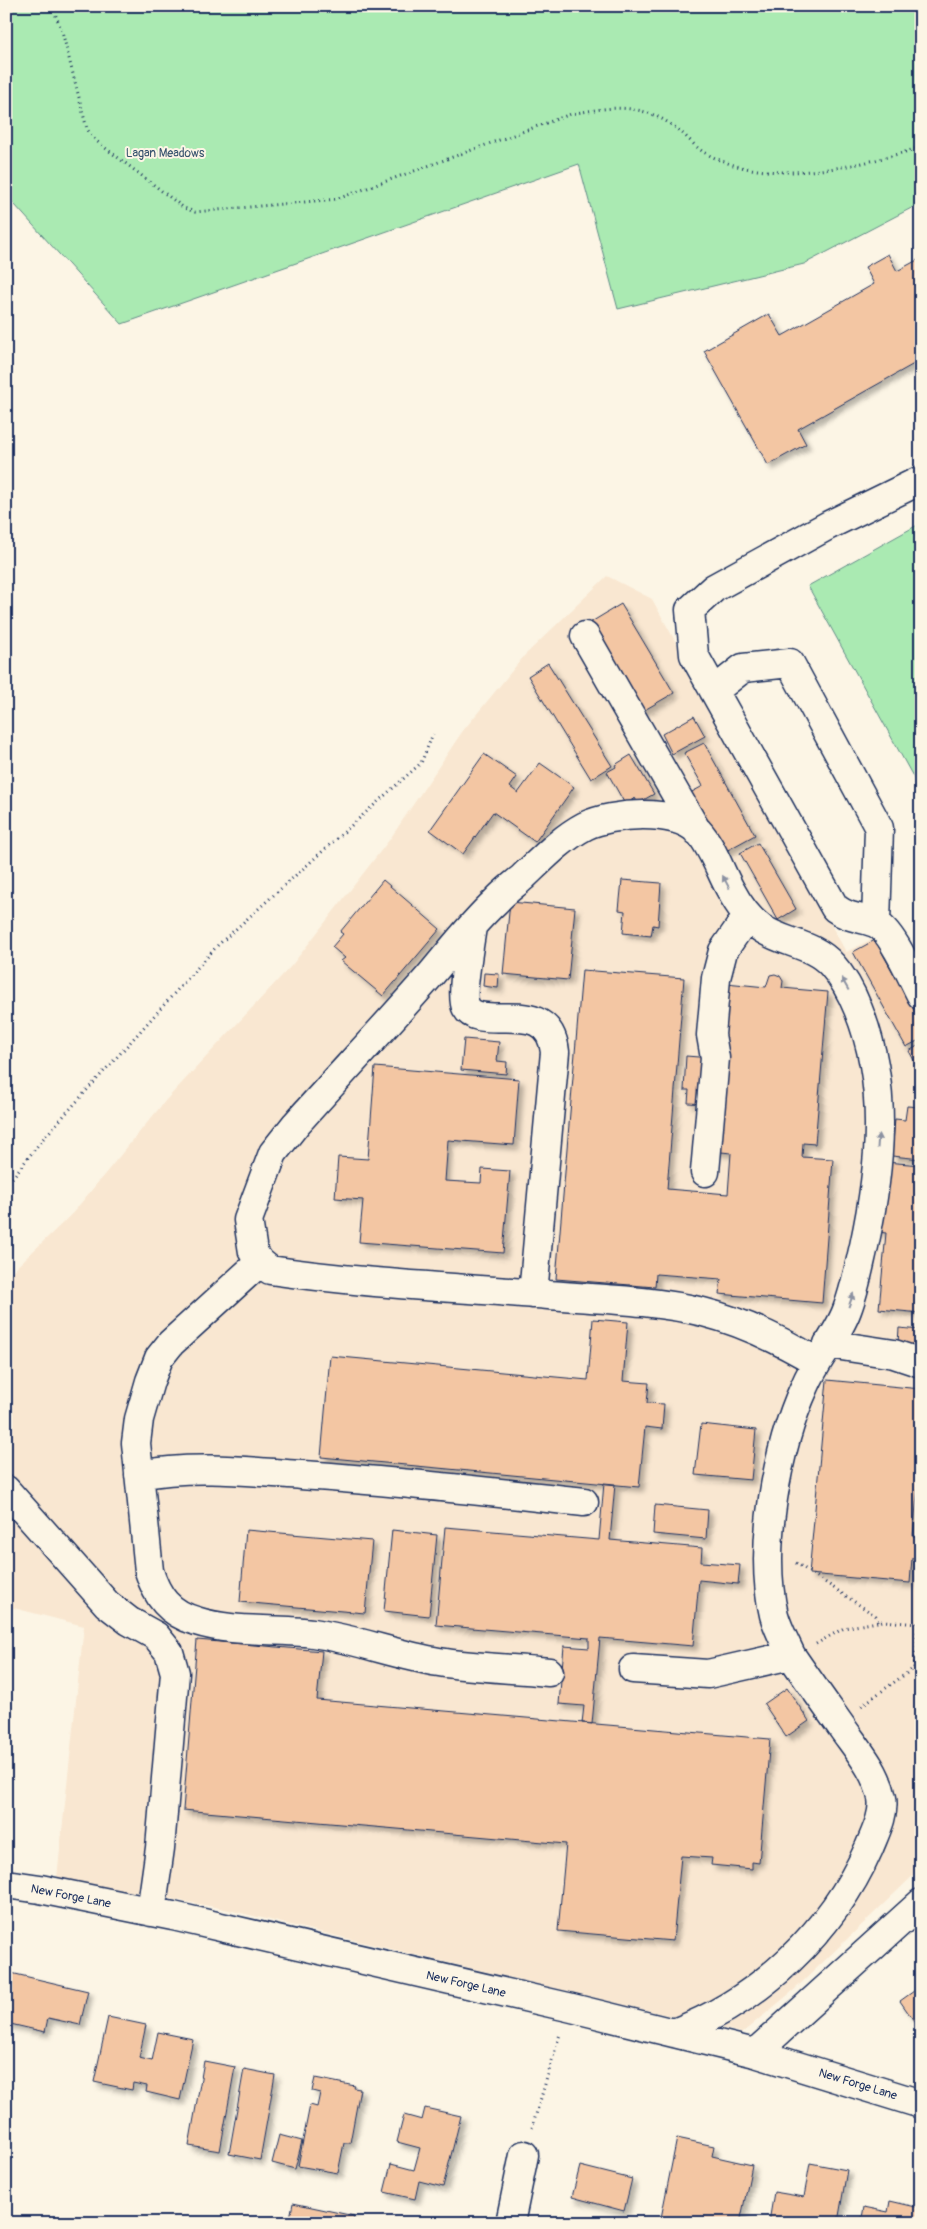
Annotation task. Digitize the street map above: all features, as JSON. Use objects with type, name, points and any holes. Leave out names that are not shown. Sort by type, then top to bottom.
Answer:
[{"type":"street","points":[[921,480],[838,521],[714,588],[690,610],[694,655],[835,908],[847,917],[876,923],[888,934],[921,995]]},
{"type":"street","points":[[585,636],[738,905],[762,929],[817,953],[831,963],[844,981],[857,1007],[868,1039],[876,1069],[879,1098],[879,1132],[872,1207],[854,1292],[845,1315],[804,1387],[784,1447],[769,1540],[771,1596],[775,1618],[791,1655],[867,1762],[879,1784],[882,1800],[880,1819],[858,1872],[846,1893],[824,1924],[807,1942],[785,1964],[746,1995],[694,2025],[674,2033]]},
{"type":"street","points":[[714,690],[744,668],[790,663],[879,828],[876,923]]},
{"type":"street","points":[[697,831],[684,823],[666,817],[650,816],[606,819],[585,826],[542,858],[495,902],[302,1118],[274,1153],[248,1220],[253,1252],[260,1262],[270,1270],[616,1300],[702,1312],[753,1330],[798,1351],[894,1354],[921,1362]]},
{"type":"street","points":[[705,1172],[715,1058],[711,1035],[716,978],[723,951],[739,928],[749,918]]},
{"type":"street","points":[[472,927],[464,993],[465,1006],[470,1012],[477,1015],[536,1021],[548,1030],[554,1040],[555,1052],[533,1294]]},
{"type":"street","points":[[260,1262],[172,1343],[159,1358],[139,1419],[136,1443],[138,1476],[149,1572],[155,1590],[166,1604],[195,1621],[216,1626],[312,1633],[360,1641],[398,1653],[440,1662],[549,1672]]},
{"type":"street","points":[[138,1476],[166,1470],[243,1471],[359,1479],[584,1502]]},
{"type":"street","points":[[6,1490],[107,1604],[129,1621],[156,1636],[169,1652],[175,1673],[160,1848],[151,1912]]},
{"type":"street","points":[[633,1669],[708,1674],[791,1655]]},
{"type":"street","name":"New Forge Lane","points":[[6,1884],[40,1889],[151,1912],[568,2007],[755,2053],[921,2104]]},
{"type":"street","points":[[755,2053],[921,1903]]},
{"type":"street","points":[[510,2223],[524,2155]]},
{"type":"path","points":[[52,6],[62,31],[87,129],[102,146],[184,208],[194,212],[337,199],[571,114],[607,107],[642,110],[672,125],[703,151],[736,166],[776,173],[822,170],[894,156],[921,147]]},
{"type":"path","points":[[6,1186],[42,1140],[218,946],[421,762],[433,734]]},
{"type":"path","points":[[791,1559],[876,1616],[878,1622]]},
{"type":"path","points":[[791,1655],[844,1628],[878,1622],[918,1624],[914,1668],[860,1707]]},
{"type":"path","points":[[524,2155],[568,2007]]},
{"type":"shaded area","points":[[607,576],[652,599],[846,952],[876,937],[921,1018],[921,1868],[794,1990],[742,2033],[220,1908],[57,1878],[84,1626],[6,1606],[6,1277],[71,1215],[166,1100],[292,965],[390,839],[462,732],[525,655]]},
{"type":"green space","name":"Lagan Meadows","points":[[6,6],[921,6],[921,203],[804,264],[618,309],[579,164],[122,324],[6,195]]},
{"type":"green space","points":[[921,523],[921,791],[808,586]]},
{"type":"building","points":[[888,254],[897,271],[921,258],[921,360],[798,429],[806,444],[768,465],[704,351],[769,314],[782,336],[874,284],[865,267]]},
{"type":"building","points":[[621,604],[674,693],[641,712],[588,624]]},
{"type":"building","points":[[548,663],[612,766],[591,779],[528,676]]},
{"type":"building","points":[[694,716],[705,736],[672,754],[662,734]]},
{"type":"building","points":[[704,743],[755,835],[724,852],[690,793],[703,786],[684,753]]},
{"type":"building","points":[[484,754],[517,777],[510,787],[518,793],[540,763],[574,787],[535,842],[493,812],[463,854],[430,830]]},
{"type":"building","points":[[631,755],[654,794],[638,803],[635,798],[625,804],[607,772]]},
{"type":"building","points":[[758,843],[796,909],[778,920],[740,853]]},
{"type":"building","points":[[383,880],[440,929],[383,996],[341,961],[345,958],[332,947],[343,934],[340,932]]},
{"type":"building","points":[[622,880],[661,883],[658,926],[653,925],[651,936],[623,933],[625,911],[619,910]]},
{"type":"building","points":[[510,902],[575,908],[568,980],[503,974]]},
{"type":"building","points":[[875,940],[921,1023],[921,1039],[906,1047],[853,952]]},
{"type":"building","points":[[582,970],[684,978],[667,1189],[728,1194],[731,1153],[712,1151],[726,983],[766,987],[770,975],[775,974],[780,976],[783,981],[782,988],[828,992],[815,1144],[803,1143],[802,1157],[833,1159],[822,1303],[719,1294],[721,1279],[656,1274],[655,1287],[556,1279]]},
{"type":"building","points":[[484,973],[499,974],[498,988],[483,986]]},
{"type":"building","points":[[464,1039],[499,1042],[497,1061],[507,1062],[506,1074],[461,1070]]},
{"type":"building","points":[[921,1044],[921,1073],[909,1051]]},
{"type":"building","points":[[686,1056],[711,1058],[707,1104],[688,1103],[689,1090],[684,1090]]},
{"type":"building","points":[[375,1067],[519,1079],[514,1145],[448,1140],[445,1181],[481,1183],[482,1169],[510,1171],[503,1253],[359,1242],[363,1200],[335,1198],[338,1157],[368,1159]]},
{"type":"building","points":[[907,1106],[921,1107],[921,1159],[892,1156],[895,1119],[905,1120]]},
{"type":"building","points":[[885,1162],[921,1165],[921,1313],[879,1309],[886,1233],[878,1232]]},
{"type":"building","points":[[593,1319],[628,1322],[623,1381],[649,1383],[647,1403],[664,1404],[662,1429],[645,1427],[639,1487],[321,1457],[330,1356],[588,1380]]},
{"type":"building","points":[[899,1328],[921,1330],[921,1345],[898,1343]]},
{"type":"building","points":[[827,1380],[921,1389],[921,1454],[913,1536],[921,1536],[921,1558],[912,1558],[910,1583],[809,1574]]},
{"type":"building","points":[[701,1424],[756,1430],[751,1480],[695,1475]]},
{"type":"building","points":[[604,1483],[615,1484],[610,1540],[702,1548],[701,1562],[740,1565],[738,1584],[699,1580],[693,1646],[600,1638],[592,1724],[582,1723],[584,1706],[559,1704],[564,1646],[589,1648],[589,1638],[436,1625],[445,1527],[599,1540]]},
{"type":"building","points":[[655,1505],[708,1510],[706,1539],[653,1534]]},
{"type":"building","points":[[246,1530],[372,1541],[365,1613],[240,1602]]},
{"type":"building","points":[[392,1530],[437,1535],[429,1616],[384,1611]]},
{"type":"building","points":[[197,1640],[322,1651],[317,1700],[770,1739],[759,1863],[752,1862],[752,1869],[711,1865],[712,1858],[681,1856],[673,1941],[558,1931],[566,1844],[183,1810]]},
{"type":"building","points":[[787,1688],[809,1721],[786,1737],[764,1704]]},
{"type":"building","points":[[11,1973],[88,1991],[80,2025],[48,2018],[45,2032],[6,2023],[6,1991]]},
{"type":"building","points":[[921,1986],[921,2031],[900,2001]]},
{"type":"building","points":[[108,2017],[146,2025],[139,2058],[152,2061],[158,2032],[193,2039],[180,2100],[146,2092],[147,2086],[133,2083],[132,2090],[94,2082]]},
{"type":"building","points":[[204,2061],[235,2067],[220,2151],[189,2146]]},
{"type":"building","points":[[244,2069],[275,2075],[260,2160],[229,2154]]},
{"type":"building","points":[[315,2078],[355,2086],[354,2088],[360,2089],[350,2143],[344,2143],[338,2173],[298,2166],[310,2105],[317,2107],[320,2093],[312,2091]]},
{"type":"building","points":[[425,2108],[461,2116],[443,2187],[419,2181],[415,2199],[384,2192],[391,2164],[414,2170],[420,2148],[397,2142],[404,2115],[422,2120]]},
{"type":"building","points":[[279,2135],[302,2141],[295,2169],[272,2163]]},
{"type":"building","points":[[677,2138],[714,2146],[712,2156],[752,2165],[740,2223],[660,2223]]},
{"type":"building","points":[[810,2163],[847,2170],[838,2222],[818,2218],[817,2223],[769,2222],[774,2192],[804,2197]]},
{"type":"building","points":[[580,2166],[632,2179],[624,2211],[572,2197]]},
{"type":"building","points":[[921,2189],[921,2223],[861,2223],[864,2207],[888,2212],[890,2201],[916,2207]]},
{"type":"building","points":[[293,2203],[354,2216],[353,2223],[289,2223]]}]
